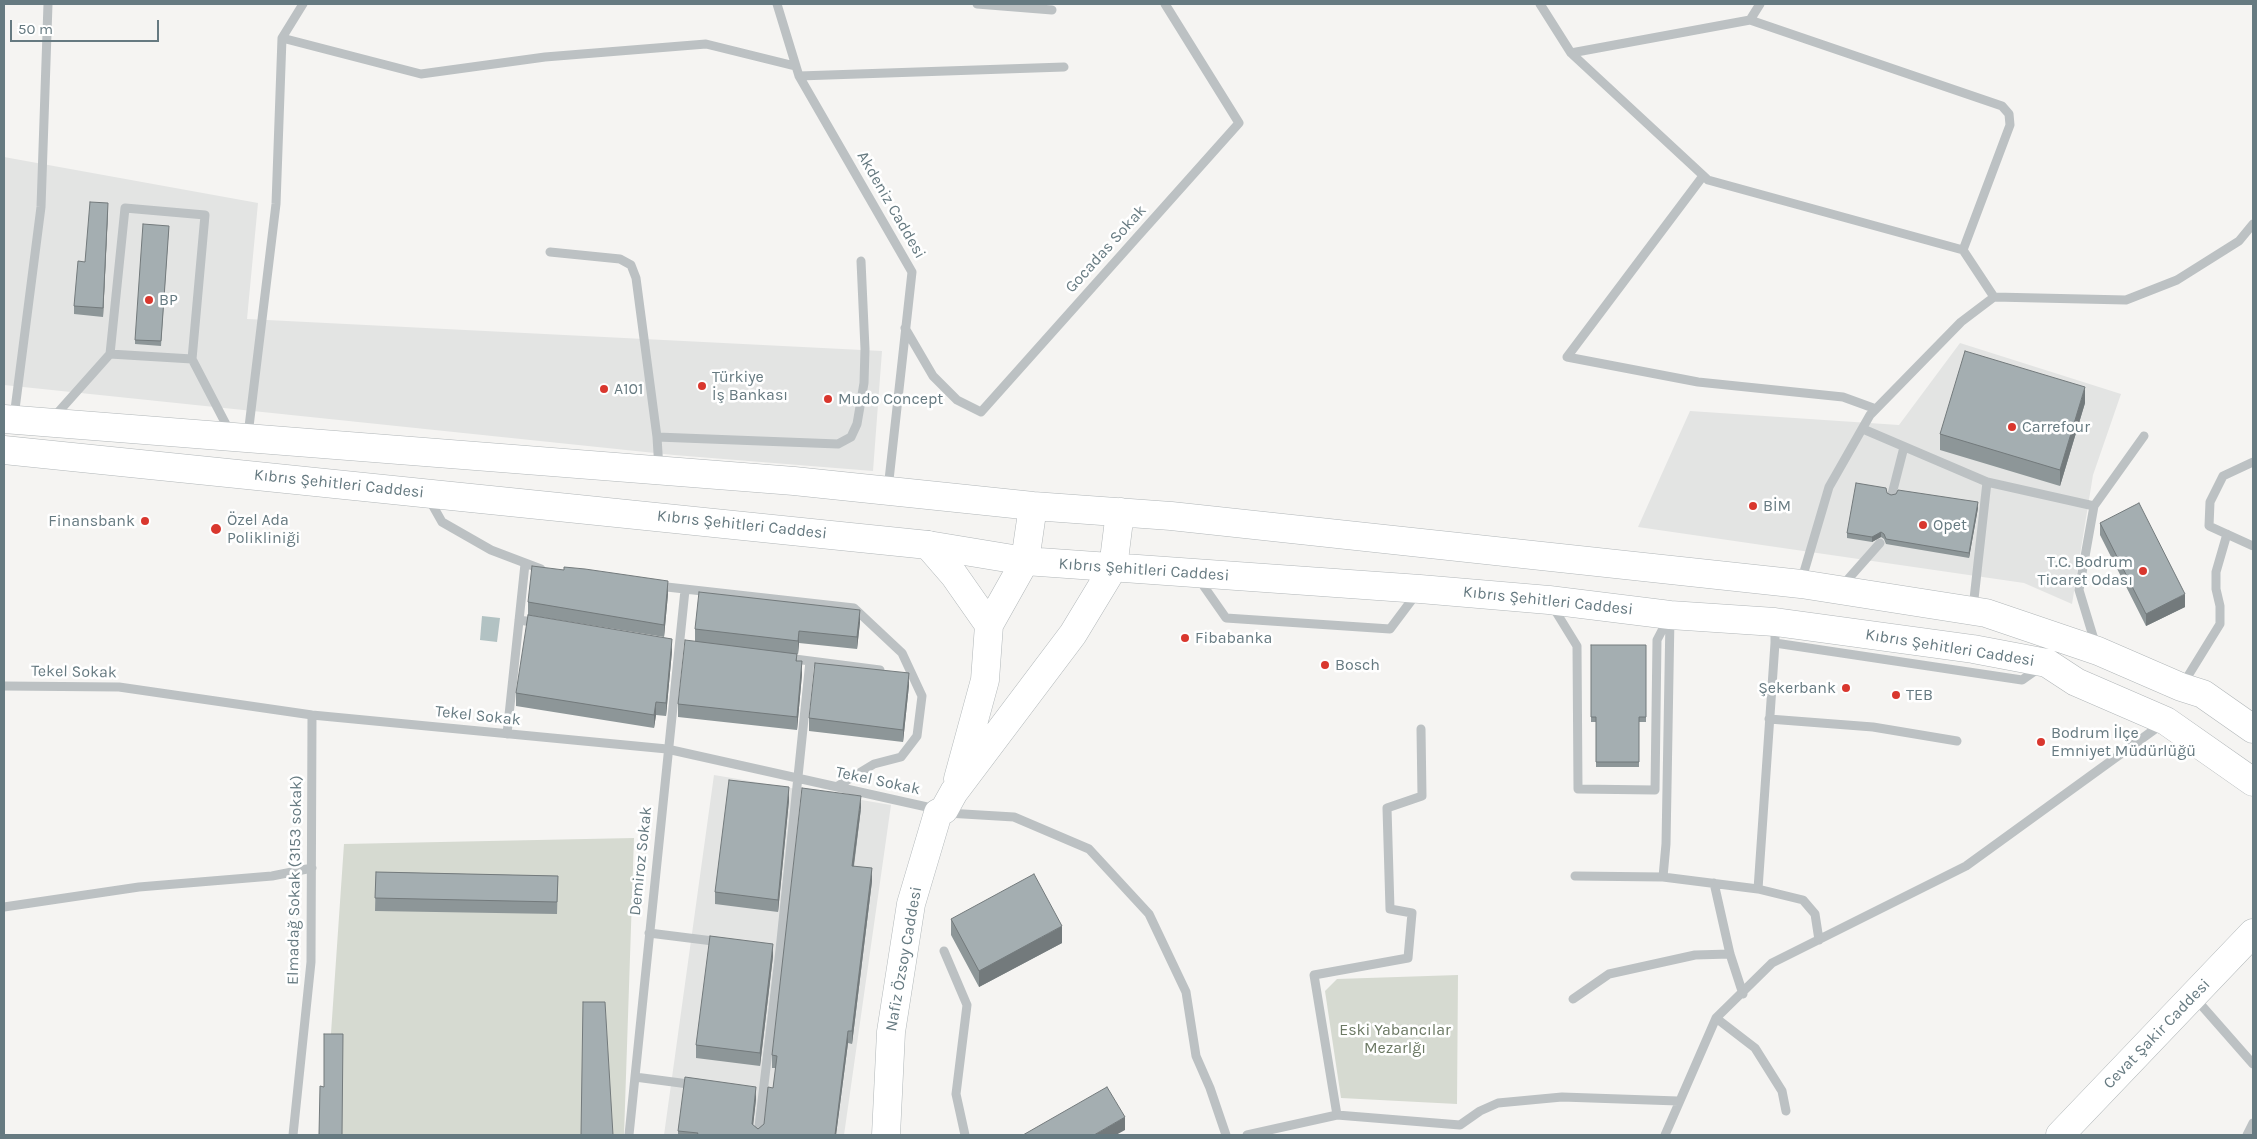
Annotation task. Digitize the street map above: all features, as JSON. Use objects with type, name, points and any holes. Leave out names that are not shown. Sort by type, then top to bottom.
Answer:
[{"type":"main road","name":"Kıbrıs Şehitleri Caddesi","points":[[9,419],[659,471],[1033,506],[1120,512],[1801,584],[1986,613],[2098,651],[2181,687],[2203,694],[2253,729]]},
{"type":"main road","name":"Kıbrıs Şehitleri Caddesi","points":[[4,450],[928,545],[1025,561],[1549,600],[1670,614],[1775,632],[1973,649],[2047,663],[2076,682],[2166,721],[2253,782]]},
{"type":"main road","points":[[1025,561],[1033,506]]},
{"type":"main road","points":[[1113,568],[1120,512]]},
{"type":"main road","points":[[928,545],[954,575],[988,625]]},
{"type":"main road","name":"Nafiz Özsoy Caddesi","points":[[886,1135],[891,1032],[911,904],[945,805],[984,680],[988,625],[1025,561]]},
{"type":"main road","name":"Nafiz Özsoy Caddesi","points":[[945,805],[1073,634],[1113,568]]},
{"type":"main road","name":"Cevat Şakir Caddesi","points":[[2060,1135],[2253,934]]},
{"type":"street","points":[[9,419],[42,207],[48,4]]},
{"type":"street","points":[[240,438],[276,204],[282,38],[304,4]]},
{"type":"street","name":"Akdeniz Caddesi","points":[[777,4],[799,76],[912,272],[888,491]]},
{"type":"street","points":[[977,4],[1052,10]]},
{"type":"street","name":"Gocadas Sokak","points":[[905,328],[932,376],[957,400],[981,412],[1239,123],[1165,4]]},
{"type":"street","points":[[1540,4],[1571,53],[1708,180],[1963,250],[1994,297]]},
{"type":"street","points":[[1750,20],[1760,4]]},
{"type":"street","points":[[1571,53],[1750,20],[2002,106],[2009,114],[2010,124],[1963,250]]},
{"type":"street","points":[[282,38],[421,74],[545,57],[706,44],[795,66]]},
{"type":"street","points":[[799,76],[1064,66]]},
{"type":"street","points":[[1703,176],[1567,357],[1698,382],[1843,396],[1876,410]]},
{"type":"street","points":[[49,422],[110,354],[125,208],[204,215],[192,359],[240,438]]},
{"type":"street","points":[[1801,584],[1829,487],[1870,415],[1961,322],[1994,297],[2126,300],[2177,280],[2239,241],[2253,224]]},
{"type":"street","points":[[550,252],[620,259],[631,265],[636,278],[657,437],[659,471]]},
{"type":"street","points":[[657,437],[838,444],[852,437],[857,424],[864,383],[865,349],[861,261]]},
{"type":"street","points":[[110,354],[192,359]]},
{"type":"street","points":[[1863,429],[1987,482],[2094,506]]},
{"type":"street","points":[[2098,651],[2079,590],[2094,506],[2144,436]]},
{"type":"street","points":[[1892,494],[1904,446]]},
{"type":"street","points":[[2253,462],[2223,476],[2210,502],[2209,526],[2253,546]]},
{"type":"street","points":[[1973,611],[1987,482]]},
{"type":"street","points":[[426,493],[442,522],[491,550],[535,568],[554,570]]},
{"type":"street","points":[[2181,687],[2220,624],[2216,572],[2227,534]]},
{"type":"street","points":[[1838,590],[1880,543]]},
{"type":"street","points":[[507,734],[525,564]]},
{"type":"street","points":[[1195,574],[1226,618],[1371,628],[1390,629],[1420,589]]},
{"type":"street","points":[[648,584],[685,590],[854,608],[902,653],[903,673],[922,696],[917,736],[901,757],[874,764],[836,787]]},
{"type":"street","name":"Demiroz Sokak","points":[[629,1135],[685,590]]},
{"type":"street","points":[[1549,600],[1577,646],[1578,789],[1655,790],[1657,640],[1670,614]]},
{"type":"street","points":[[1663,877],[1666,844],[1670,614]]},
{"type":"street","points":[[519,620],[547,624]]},
{"type":"street","points":[[1758,888],[1775,632]]},
{"type":"street","points":[[780,657],[903,673]]},
{"type":"street","points":[[758,1135],[776,949],[799,778],[810,661]]},
{"type":"street","name":"Tekel Sokak","points":[[4,686],[119,687],[312,715],[668,749],[836,787],[1014,817],[1089,849],[1149,914],[1186,992],[1196,1056],[1210,1088],[1226,1135]]},
{"type":"street","name":"Elmadağ Sokak (3153 sokak)","points":[[293,1135],[311,962],[312,715]]},
{"type":"street","points":[[1769,719],[1873,727],[1957,741]]},
{"type":"street","points":[[1665,1135],[1678,1101],[1716,1018],[1743,994],[1772,963],[1966,866],[2166,721]]},
{"type":"street","points":[[1337,1116],[1314,975],[1408,958],[1412,913],[1390,909],[1387,808],[1422,796],[1421,730]]},
{"type":"street","points":[[4,907],[139,886],[272,876],[312,868]]},
{"type":"street","points":[[1575,876],[1663,877],[1758,888],[1803,900],[1814,914],[1819,940]]},
{"type":"street","points":[[1714,883],[1730,954],[1743,994]]},
{"type":"street","points":[[649,933],[733,944]]},
{"type":"street","points":[[944,951],[967,1005],[956,1094],[965,1135]]},
{"type":"street","points":[[1573,999],[1609,974],[1695,955],[1730,954]]},
{"type":"street","points":[[2193,996],[2253,1064]]},
{"type":"street","points":[[1716,1018],[1755,1048],[1782,1091],[1786,1111]]},
{"type":"street","points":[[634,1077],[704,1086]]},
{"type":"street","points":[[753,1093],[763,1094]]},
{"type":"street","points":[[1247,1135],[1337,1116],[1460,1125],[1480,1111],[1498,1103],[1562,1097],[1678,1101]]},
{"type":"street","points":[[2247,1135],[2253,1123]]},
{"type":"shaded area","points":[[4,157],[258,203],[247,319],[882,351],[873,471],[674,455],[4,385]]},
{"type":"shaded area","points":[[1960,343],[2121,394],[2093,475],[2072,604],[2024,583],[1638,527],[1690,411],[1899,425]]},
{"type":"shaded area","points":[[482,616],[500,618],[497,642],[480,640]]},
{"type":"shaded area","points":[[714,775],[891,805],[844,1135],[664,1135]]},
{"type":"green space","points":[[634,838],[624,1135],[324,1135],[344,844]]},
{"type":"green space","name":"Eski Yabancılar Mezarlğı","points":[[1458,975],[1457,1104],[1341,1098],[1325,991],[1337,979]]},
{"type":"building","points":[[90,202],[108,203],[103,308],[74,306],[78,261],[85,262]]},
{"type":"building","points":[[143,224],[169,226],[161,341],[135,340]]},
{"type":"building","name":"Carrefour","points":[[1965,351],[2085,387],[2060,470],[1940,434]]},
{"type":"building","points":[[1856,483],[1886,488],[1887,493],[1891,495],[1896,494],[1898,490],[1978,502],[1969,553],[1886,539],[1881,532],[1872,537],[1847,533]]},
{"type":"building","name":"T.C. Bodrum Ticaret Odası","points":[[2139,503],[2185,594],[2146,614],[2100,523]]},
{"type":"building","points":[[532,566],[564,570],[564,567],[585,569],[668,581],[664,625],[528,602]]},
{"type":"building","points":[[699,592],[860,610],[857,637],[799,631],[798,641],[695,629]]},
{"type":"building","points":[[528,615],[672,639],[666,703],[656,702],[654,715],[516,693]]},
{"type":"building","points":[[685,640],[797,654],[796,661],[802,661],[797,717],[678,704]]},
{"type":"building","points":[[1591,645],[1646,645],[1646,717],[1639,717],[1639,762],[1596,762],[1596,717],[1591,717]]},
{"type":"building","points":[[815,663],[909,673],[903,730],[809,718]]},
{"type":"building","points":[[729,780],[789,787],[778,900],[715,892]]},
{"type":"building","points":[[802,788],[861,796],[852,866],[872,868],[852,1031],[848,1031],[835,1135],[697,1135],[698,1133],[678,1131],[685,1077],[756,1087],[752,1124],[758,1129],[764,1124],[768,1087],[773,1088],[777,1056],[772,1055]]},
{"type":"building","points":[[376,872],[558,876],[557,902],[375,898]]},
{"type":"building","points":[[1034,874],[1062,926],[979,971],[951,919]]},
{"type":"building","points":[[710,936],[773,944],[760,1053],[696,1045]]},
{"type":"building","points":[[583,1002],[605,1002],[613,1135],[581,1135]]},
{"type":"building","points":[[324,1034],[343,1034],[342,1135],[319,1135],[320,1086],[324,1087]]},
{"type":"building","points":[[1107,1087],[1125,1117],[1094,1135],[1023,1135]]},
{"type":"place","name":"BP","points":[[149,300]]},
{"type":"place","name":"Türkiye İş Bankası","points":[[702,386]]},
{"type":"place","name":"A101","points":[[604,389]]},
{"type":"place","name":"Mudo Concept","points":[[828,399]]},
{"type":"place","name":"Carrefour","points":[[2012,427]]},
{"type":"place","name":"BİM","points":[[1753,506]]},
{"type":"place","name":"Finansbank","points":[[145,521]]},
{"type":"place","name":"Opet","points":[[1923,525]]},
{"type":"place","name":"Özel Ada Polikliniği","points":[[216,529]]},
{"type":"place","name":"T.C. Bodrum Ticaret Odası","points":[[2143,571]]},
{"type":"place","name":"Fibabanka","points":[[1185,638]]},
{"type":"place","name":"Bosch","points":[[1325,665]]},
{"type":"place","name":"Şekerbank","points":[[1846,688]]},
{"type":"place","name":"TEB","points":[[1896,695]]},
{"type":"place","name":"Bodrum İlçe Emniyet Müdürlüğü","points":[[2041,742]]}]
